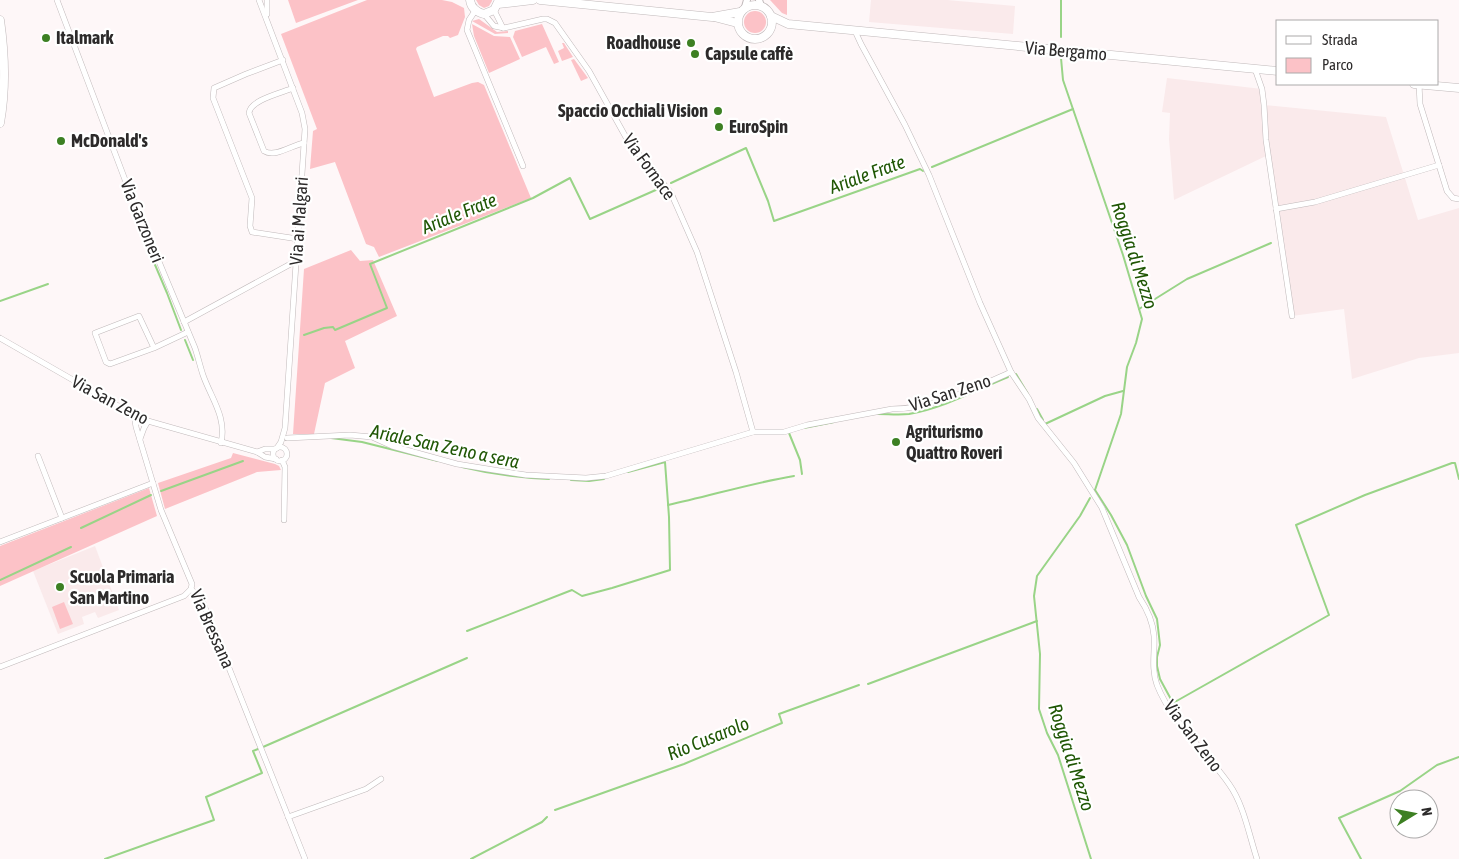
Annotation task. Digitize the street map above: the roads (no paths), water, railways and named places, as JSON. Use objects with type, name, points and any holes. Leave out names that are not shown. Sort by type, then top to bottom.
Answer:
[{"type":"main road","points":[[462,0],[470,2],[475,11],[484,14],[497,5],[533,0]]},
{"type":"main road","name":"Via Bergamo","points":[[540,0],[712,17],[737,23],[742,34],[752,39],[762,38],[770,31],[788,24]]},
{"type":"main road","name":"Via Bergamo","points":[[712,17],[760,3],[771,16],[788,24],[1276,71]]},
{"type":"main road","points":[[737,23],[744,7]]},
{"type":"main road","points":[[770,31],[772,26],[771,16]]},
{"type":"main road","points":[[0,20],[4,84],[0,123]]},
{"type":"main road","points":[[1429,85],[1459,88]]},
{"type":"street","name":"Via Garzoneri","points":[[57,0],[127,185],[222,420],[224,427],[221,442]]},
{"type":"street","name":"Via ai Malgari","points":[[259,0],[304,118],[304,143],[285,428]]},
{"type":"street","name":"Via ai Malgari","points":[[267,0],[268,22]]},
{"type":"street","points":[[484,14],[494,26],[504,28],[497,5]]},
{"type":"street","points":[[475,11],[468,20],[467,30],[522,166]]},
{"type":"street","name":"Via Fornace","points":[[504,28],[542,18],[555,23],[590,72],[628,141],[645,164],[671,193],[697,252],[736,372],[753,432]]},
{"type":"street","points":[[855,30],[929,175],[980,303],[1011,372]]},
{"type":"street","points":[[283,60],[214,88],[213,98],[252,198],[250,226],[252,232],[298,239]]},
{"type":"street","points":[[1255,69],[1262,89],[1266,140],[1292,316]]},
{"type":"street","points":[[1419,85],[1420,104],[1438,165],[1449,195],[1453,198],[1459,198]]},
{"type":"street","points":[[292,88],[254,103],[249,109],[249,113],[264,151],[269,154],[304,143]]},
{"type":"street","points":[[1276,209],[1316,202],[1438,165]]},
{"type":"street","points":[[184,322],[296,261]]},
{"type":"street","points":[[154,348],[139,316],[95,333],[106,362],[110,364],[154,348],[188,332]]},
{"type":"street","name":"Via San Zeno","points":[[0,338],[134,415],[148,421],[279,459]]},
{"type":"street","name":"Via San Zeno","points":[[287,438],[350,435],[372,437],[392,446],[458,464],[526,474],[586,478],[606,476],[753,432],[784,432],[807,425],[892,409],[906,409],[976,387],[1011,372],[1029,399],[1038,418],[1074,463],[1102,508],[1139,597],[1147,608],[1154,635],[1153,670],[1157,685],[1167,704],[1236,796],[1258,859]]},
{"type":"street","name":"Via Bressana","points":[[134,415],[161,510],[192,584],[191,589],[202,600],[305,859]]},
{"type":"street","points":[[140,439],[148,421]]},
{"type":"street","points":[[279,459],[286,456],[287,438],[285,428]]},
{"type":"street","points":[[284,520],[285,467],[273,455],[281,442],[285,428]]},
{"type":"street","points":[[257,452],[281,447],[285,450]]},
{"type":"street","points":[[38,456],[62,518]]},
{"type":"street","points":[[0,542],[153,482]]},
{"type":"street","points":[[0,667],[184,596],[191,589]]},
{"type":"street","points":[[288,817],[366,789],[381,779]]},
{"type":"waterway","name":"Roggia di Mezzo","points":[[1061,0],[1061,37]]},
{"type":"waterway","name":"Roggia di Mezzo","points":[[1061,58],[1063,80],[1123,255],[1142,319],[1127,367],[1121,414],[1095,490]]},
{"type":"waterway","name":"Ariale Frate","points":[[932,167],[1073,109]]},
{"type":"waterway","name":"Ariale Frate","points":[[671,183],[746,148],[768,201],[774,221],[920,169],[923,171]]},
{"type":"waterway","name":"Ariale Frate","points":[[304,335],[324,328],[333,327],[335,330],[387,308],[370,264],[533,198],[570,178],[590,219],[658,189]]},
{"type":"waterway","points":[[1139,309],[1187,279],[1271,243]]},
{"type":"waterway","name":"Ariale Frate","points":[[147,246],[181,330]]},
{"type":"waterway","points":[[0,301],[48,284]]},
{"type":"waterway","name":"Ariale Frate","points":[[185,340],[193,360]]},
{"type":"waterway","points":[[1016,374],[1028,394]]},
{"type":"waterway","points":[[878,414],[909,414],[935,408],[1008,377]]},
{"type":"waterway","points":[[1045,424],[1105,396],[1123,391]]},
{"type":"waterway","points":[[1037,409],[1043,420]]},
{"type":"waterway","points":[[804,428],[834,422]]},
{"type":"waterway","points":[[790,432],[800,460],[802,474]]},
{"type":"waterway","name":"Ariale San Zeno a sera","points":[[331,438],[362,442],[438,461]]},
{"type":"waterway","name":"Ariale San Zeno a sera","points":[[161,491],[243,461]]},
{"type":"waterway","points":[[467,631],[572,590],[582,596],[670,570],[665,462],[628,472]]},
{"type":"waterway","points":[[1095,490],[1127,545],[1146,596],[1157,619],[1160,645],[1157,666],[1160,679],[1173,703],[1329,615],[1296,525],[1365,495],[1452,463],[1455,463],[1459,479]]},
{"type":"waterway","name":"Ariale San Zeno a sera","points":[[462,467],[505,475],[549,479]]},
{"type":"waterway","points":[[668,505],[794,476]]},
{"type":"waterway","name":"Ariale San Zeno a sera","points":[[571,480],[589,481],[604,479]]},
{"type":"waterway","name":"Ariale San Zeno a sera","points":[[81,528],[151,495]]},
{"type":"waterway","name":"Roggia di Mezzo","points":[[1090,498],[1080,516],[1037,576],[1034,596],[1040,654],[1039,709],[1047,733],[1058,755],[1091,859]]},
{"type":"waterway","name":"Ariale San Zeno a sera","points":[[0,580],[71,547]]},
{"type":"waterway","name":"Rio Cusarolo","points":[[868,684],[1037,621]]},
{"type":"waterway","points":[[263,747],[467,658]]},
{"type":"waterway","name":"Rio Cusarolo","points":[[555,810],[684,764],[782,723],[779,714],[859,685]]},
{"type":"waterway","points":[[105,859],[214,820],[206,797],[262,773],[253,751],[258,749]]},
{"type":"waterway","points":[[1361,859],[1339,818],[1400,791],[1437,765],[1459,757]]},
{"type":"waterway","name":"Rio Cusarolo","points":[[471,859],[542,822],[547,817]]},
{"type":"place","name":"Italmark","points":[[46,38]]},
{"type":"place","name":"Roadhouse","points":[[691,43]]},
{"type":"place","name":"Capsule caffè","points":[[695,54]]},
{"type":"place","name":"Spaccio Occhiali Vision","points":[[718,111]]},
{"type":"place","name":"EuroSpin","points":[[719,127]]},
{"type":"place","name":"McDonald's","points":[[61,141]]},
{"type":"place","name":"Agriturismo Quattro Roveri","points":[[896,442]]},
{"type":"place","name":"Scuola Primaria San Martino","points":[[60,587]]}]
